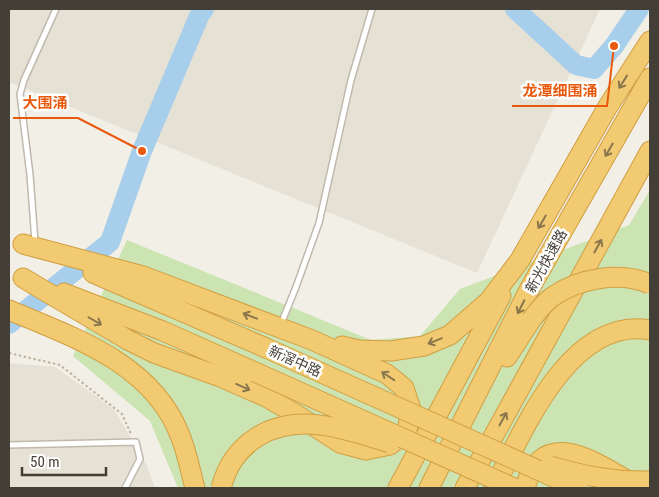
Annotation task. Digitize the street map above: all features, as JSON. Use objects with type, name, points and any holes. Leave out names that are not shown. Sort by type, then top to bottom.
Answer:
[{"type":"highway","points":[[398,488],[520,260],[607,108],[650,41]]},
{"type":"highway","name":"新光快速路","points":[[454,456],[530,288],[650,78]]},
{"type":"highway","points":[[464,488],[480,454],[650,151]]},
{"type":"highway","points":[[16,276],[154,353],[218,376],[266,397],[340,443],[366,450],[390,445],[407,431],[411,409],[404,388],[387,374],[312,340],[143,276],[22,244]]},
{"type":"highway","name":"新滘中路","points":[[22,244],[116,282],[266,348],[480,454],[578,488]]},
{"type":"highway","points":[[312,340],[359,350],[391,351],[424,346],[450,335],[489,300],[520,260]]},
{"type":"highway","name":"新滘中路","points":[[16,276],[163,331],[454,456],[514,488]]},
{"type":"highway","points":[[430,488],[454,456],[531,320],[551,298],[563,290],[604,278],[624,277],[650,284]]},
{"type":"highway","points":[[9,310],[108,354],[136,374],[168,412],[180,434],[195,488]]},
{"type":"highway","points":[[494,488],[527,424],[546,393],[565,368],[586,348],[600,338],[620,330],[650,330]]},
{"type":"highway","points":[[220,488],[229,466],[241,449],[267,431],[285,424],[307,423],[345,430],[454,456]]},
{"type":"highway","points":[[525,488],[536,464],[547,456],[559,451],[580,454],[639,488]]},
{"type":"highway","points":[[480,454],[601,479],[627,482],[650,481]]},
{"type":"lane","points":[[22,244],[30,175],[20,94],[24,80],[56,9]]},
{"type":"lane","points":[[279,327],[296,287],[319,223],[352,80],[372,9]]},
{"type":"lane","points":[[9,445],[136,442],[140,459],[125,488]]},
{"type":"path","points":[[9,353],[60,365],[122,414],[136,442]]},
{"type":"shaded area","points":[[9,9],[600,9],[477,273],[9,82]]},
{"type":"shaded area","points":[[9,363],[55,367],[114,409],[147,466],[155,488],[9,488]]},
{"type":"green space","points":[[650,190],[650,488],[178,488],[150,421],[73,356],[127,240],[371,340],[420,336],[460,289],[629,225]]},
{"type":"waterway","points":[[9,324],[110,242],[142,151],[200,14],[204,9]]},
{"type":"waterway","points":[[515,9],[576,65],[594,69],[614,46],[639,9]]},
{"type":"place","name":"龙潭细围涌","points":[[614,46]]},
{"type":"place","name":"大围涌","points":[[142,151]]}]
